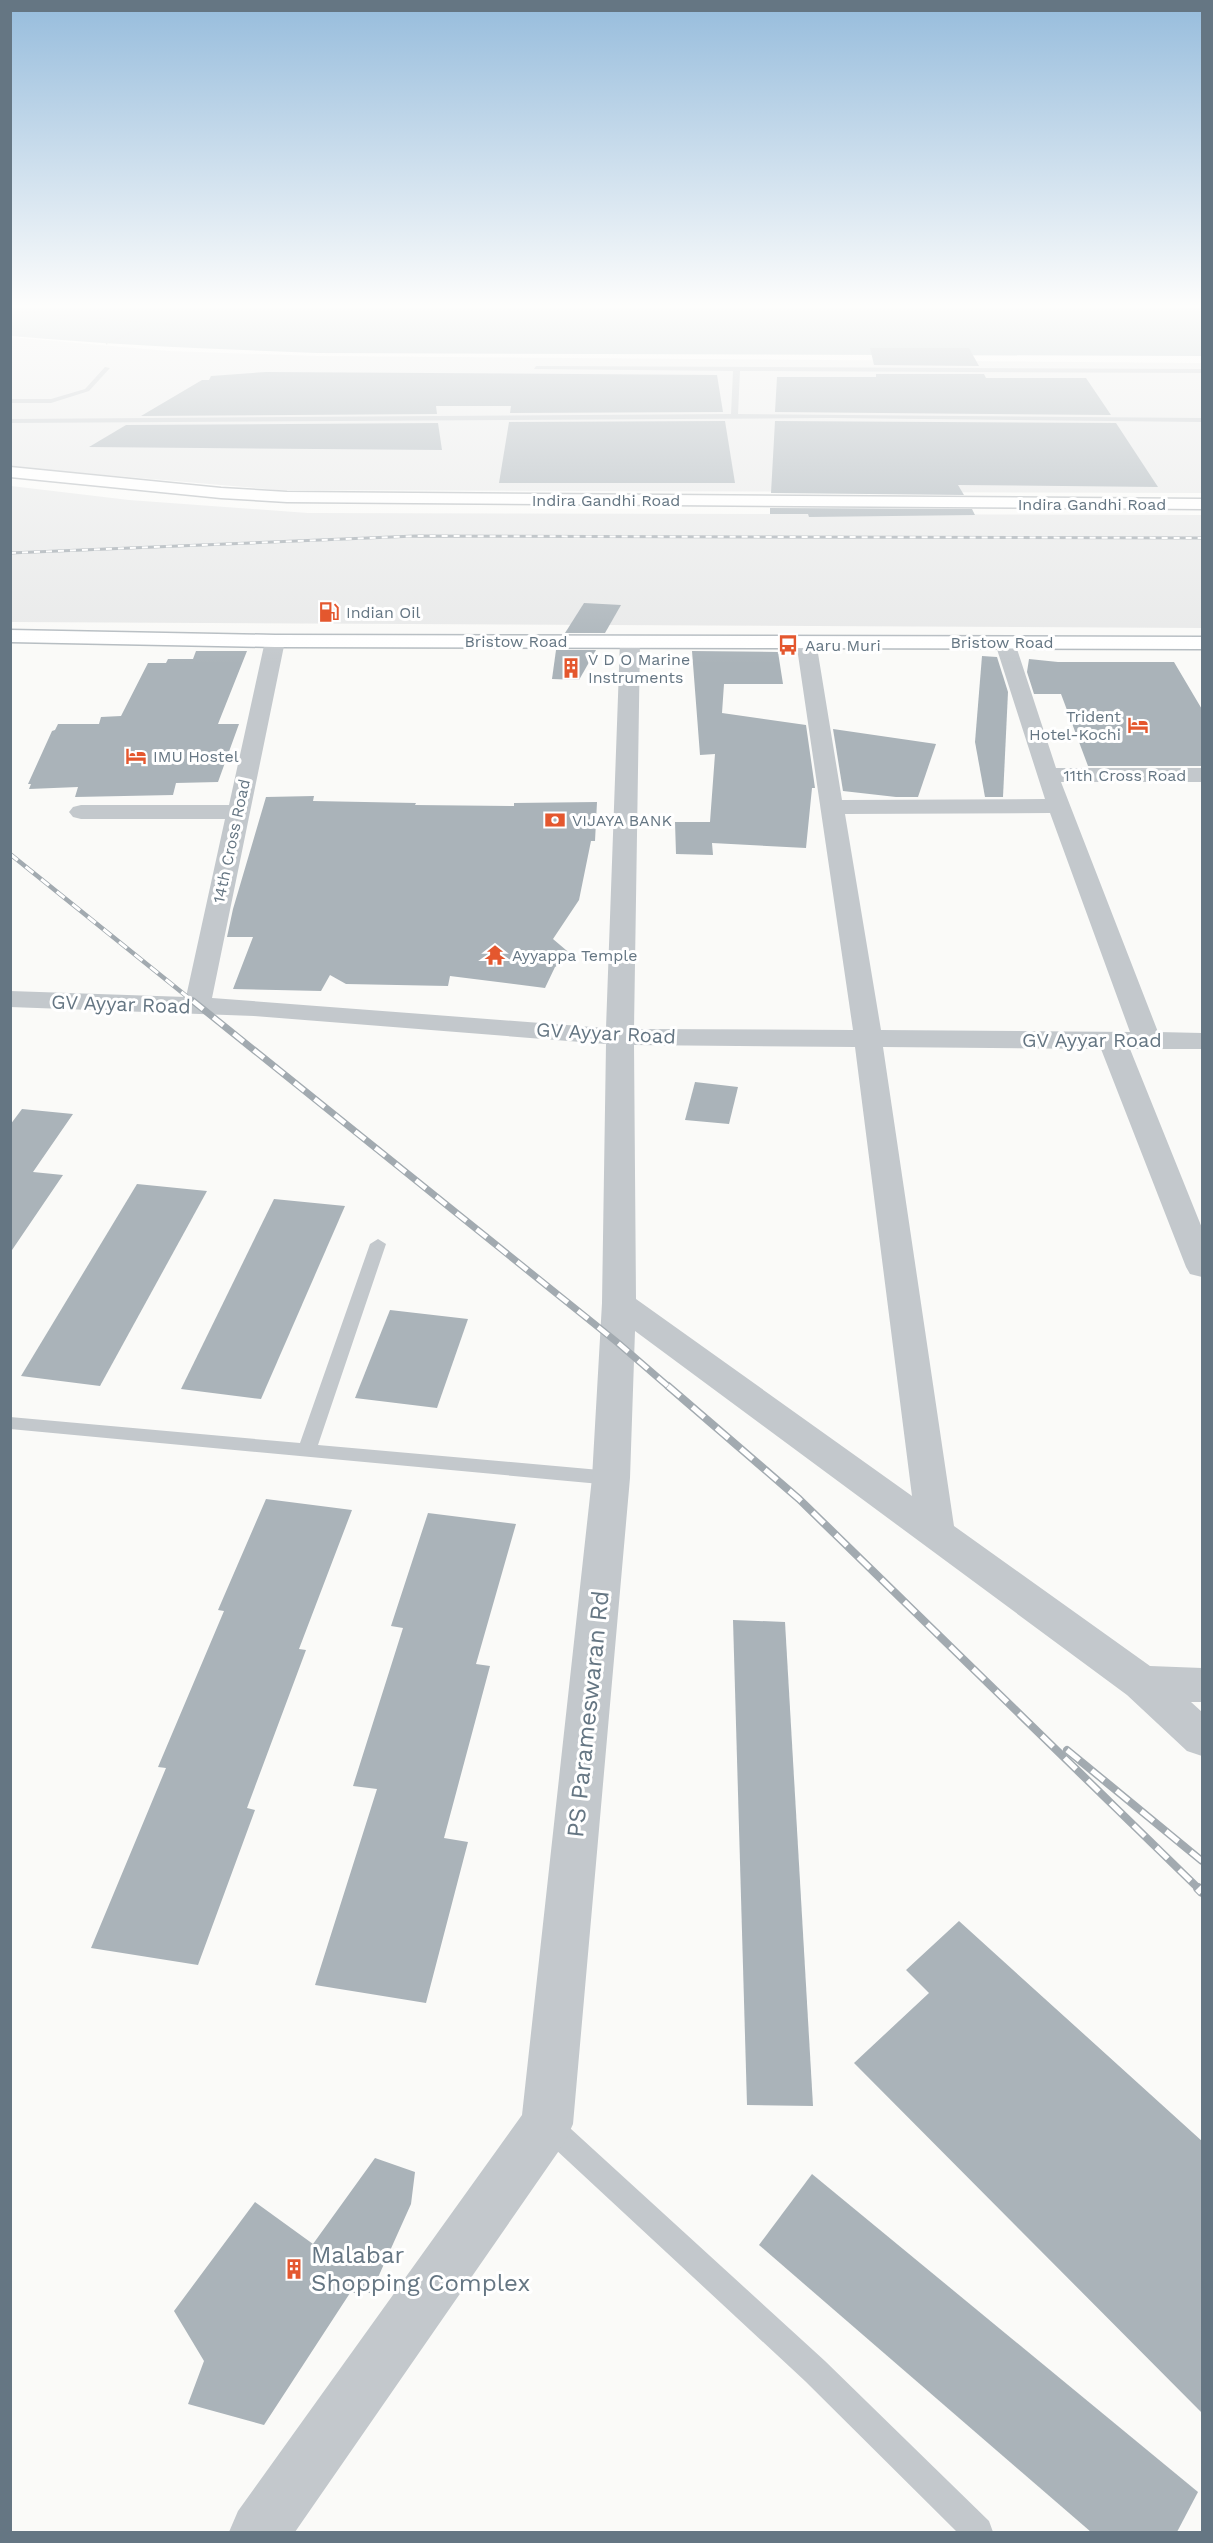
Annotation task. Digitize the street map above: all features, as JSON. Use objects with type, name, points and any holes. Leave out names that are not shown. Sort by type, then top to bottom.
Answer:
[{"type":"main road","name":"Indira Gandhi Road","points":[[10,472],[221,493],[287,497],[1203,504]]},
{"type":"main road","name":"Bristow Road","points":[[10,636],[275,641],[1203,643]]},
{"type":"street","name":"PS Parameswaran Rd","points":[[547,2124],[611,1478],[619,1303],[620,1037],[630,640]]},
{"type":"street","name":"14th Cross Road","points":[[197,1007],[275,641]]},
{"type":"street","points":[[806,641],[868,1039],[936,1533]]},
{"type":"street","points":[[1005,643],[1047,775],[1147,1041]]},
{"type":"street","name":"11th Cross Road","points":[[1047,775],[1203,775]]},
{"type":"street","points":[[832,807],[1059,806]]},
{"type":"street","points":[[81,812],[237,812]]},
{"type":"street","name":"GV Ayyar Road","points":[[10,999],[254,1008],[620,1037],[1203,1041]]},
{"type":"street","points":[[1112,1040],[1203,1267]]},
{"type":"street","points":[[619,1303],[1142,1683],[1203,1738]]},
{"type":"street","points":[[1142,1683],[1203,1685]]},
{"type":"street","points":[[260,2532],[547,2124]]},
{"type":"lane","points":[[307,1449],[378,1244]]},
{"type":"lane","points":[[10,1424],[611,1478]]},
{"type":"lane","points":[[547,2124],[815,2370],[978,2532]]},
{"type":"shaded area","points":[[11,427],[1202,427],[1202,493],[278,490],[11,467]]},
{"type":"shaded area","points":[[11,486],[129,500],[308,513],[1202,515],[1202,628],[11,622]]},
{"type":"building","points":[[123,427],[439,427],[442,450],[89,447]]},
{"type":"building","points":[[508,427],[726,427],[735,483],[499,483]]},
{"type":"building","points":[[775,427],[1118,427],[1158,487],[958,485],[964,495],[771,493]]},
{"type":"building","points":[[770,508],[972,509],[975,515],[809,517],[808,514],[770,514]]},
{"type":"building","points":[[584,603],[621,605],[605,633],[565,633]]},
{"type":"building","points":[[556,650],[596,650],[579,680],[552,679]]},
{"type":"building","points":[[196,651],[247,651],[218,724],[239,724],[218,782],[176,783],[173,795],[75,797],[78,787],[29,789],[31,784],[28,784],[52,731],[58,724],[99,724],[101,717],[121,716],[148,663],[166,663],[168,659],[193,659]]},
{"type":"building","points":[[692,651],[778,652],[783,684],[724,684],[722,713],[806,725],[815,788],[812,788],[806,848],[712,843],[713,855],[676,854],[675,822],[710,822],[715,754],[700,755]]},
{"type":"building","points":[[982,656],[997,657],[1008,692],[1003,797],[985,797],[975,742]]},
{"type":"building","points":[[1029,659],[1058,662],[1174,662],[1203,711],[1203,766],[1088,766],[1061,694],[1034,694],[1027,672]]},
{"type":"building","points":[[833,729],[936,744],[918,797],[843,791]]},
{"type":"building","points":[[314,796],[313,801],[416,803],[415,805],[514,806],[514,803],[597,802],[595,841],[591,841],[579,900],[553,939],[573,956],[555,967],[545,988],[450,976],[448,986],[346,984],[330,975],[321,991],[233,989],[253,937],[227,937],[266,797]]},
{"type":"building","points":[[695,1082],[738,1087],[729,1124],[685,1120]]},
{"type":"building","points":[[22,1109],[73,1114],[33,1172],[63,1175],[10,1253],[10,1125]]},
{"type":"building","points":[[137,1184],[207,1191],[100,1386],[21,1376]]},
{"type":"building","points":[[274,1199],[345,1206],[261,1399],[181,1389]]},
{"type":"building","points":[[390,1310],[468,1319],[437,1408],[355,1398]]},
{"type":"building","points":[[266,1499],[352,1510],[299,1649],[306,1650],[247,1808],[255,1810],[198,1965],[91,1948],[166,1768],[158,1767],[224,1611],[218,1610]]},
{"type":"building","points":[[428,1513],[516,1524],[476,1664],[490,1666],[444,1838],[468,1842],[426,2003],[315,1985],[377,1789],[353,1786],[403,1628],[391,1626]]},
{"type":"building","points":[[733,1620],[785,1622],[813,2106],[747,2105]]},
{"type":"building","points":[[959,1921],[1203,2142],[1203,2414],[854,2063],[929,1993],[906,1970]]},
{"type":"building","name":"Malabar Shopping Complex","points":[[375,2158],[415,2172],[411,2204],[371,2293],[350,2293],[264,2425],[188,2404],[204,2361],[174,2311],[255,2202],[313,2244]]},
{"type":"building","points":[[812,2174],[1198,2492],[1177,2532],[1091,2532],[759,2245]]},
{"type":"railway","points":[[10,553],[415,536],[1202,538]]},
{"type":"railway","points":[[10,854],[195,1003]]},
{"type":"railway","points":[[193,1001],[618,1343],[670,1388]]},
{"type":"railway","points":[[668,1386],[799,1499],[1199,1889]]},
{"type":"railway","points":[[1067,1750],[1202,1861]]},
{"type":"railway","points":[[1199,1889],[1202,1892]]},
{"type":"place","name":"Indian Oil","points":[[329,612]]},
{"type":"place","name":"Aaru Muri","points":[[788,645]]},
{"type":"place","name":"V D O Marine Instruments","points":[[571,668]]},
{"type":"place","name":"Trident Hotel-Kochi","points":[[1138,725]]},
{"type":"place","name":"IMU Hostel","points":[[136,756]]},
{"type":"place","name":"VIJAYA BANK","points":[[555,820]]},
{"type":"place","name":"Ayyappa Temple","points":[[495,955]]},
{"type":"place","name":"Malabar Shopping Complex","points":[[294,2269]]}]
